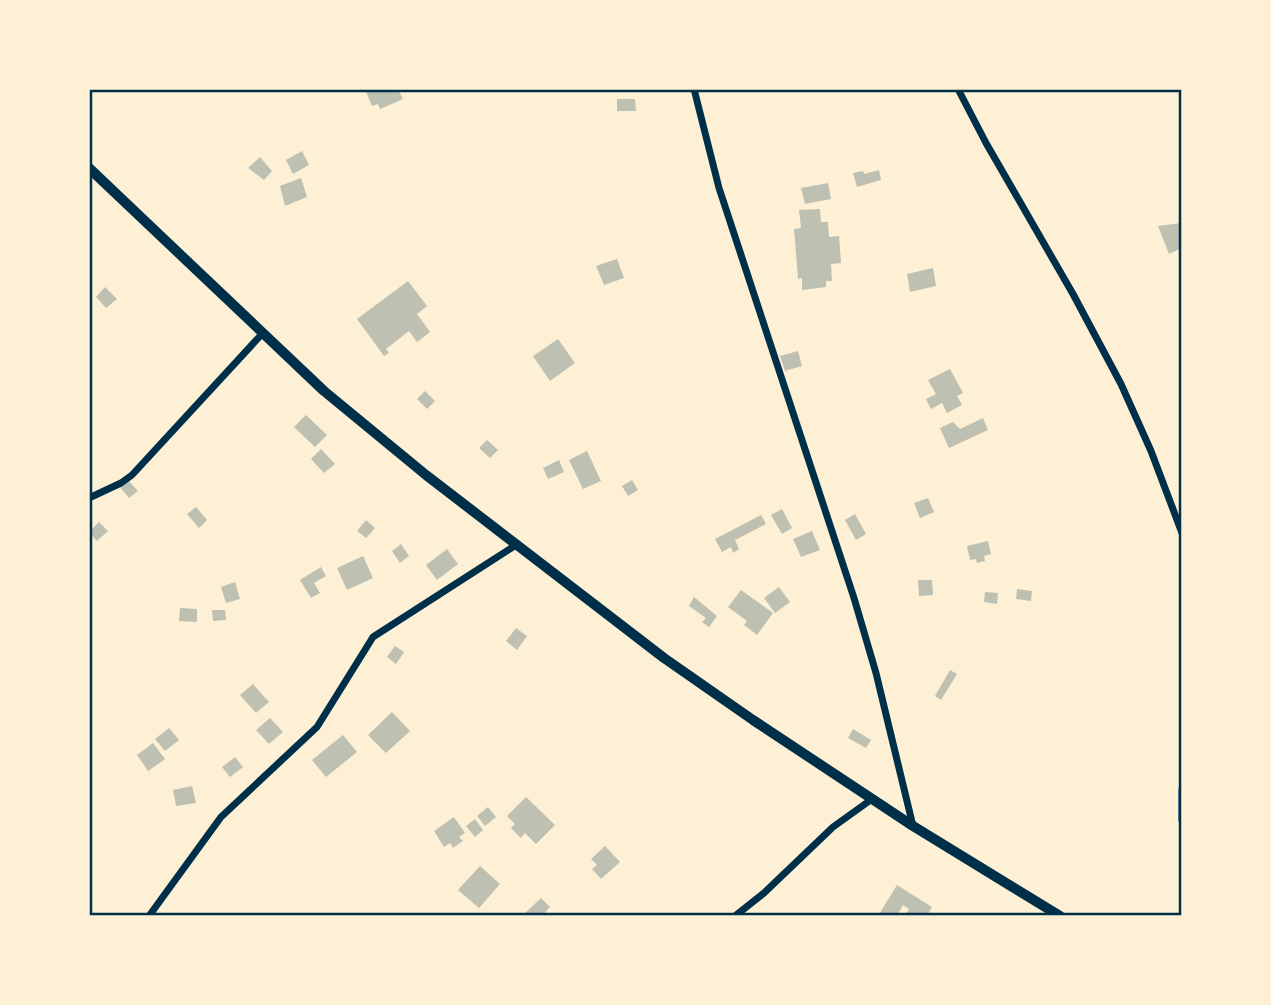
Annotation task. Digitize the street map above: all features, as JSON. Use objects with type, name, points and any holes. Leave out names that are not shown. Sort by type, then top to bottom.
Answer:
[{"type":"main road","points":[[90,171],[324,391],[398,454],[516,545],[664,657],[753,720],[913,826],[1060,916]]},
{"type":"street","points":[[694,89],[719,188],[854,598],[882,697],[913,826]]},
{"type":"street","points":[[958,89],[1121,384],[1151,451],[1182,533]]},
{"type":"street","points":[[89,498],[132,475],[262,334]]},
{"type":"street","points":[[149,916],[221,817],[317,727],[373,637],[516,545]]},
{"type":"street","points":[[1182,790],[1182,820]]},
{"type":"street","points":[[736,916],[833,827],[872,799]]},
{"type":"building","points":[[365,89],[398,89],[403,99],[380,109],[378,104],[372,106]]},
{"type":"building","points":[[617,99],[635,99],[636,111],[617,111]]},
{"type":"building","points":[[302,151],[309,165],[293,174],[286,160]]},
{"type":"building","points":[[260,157],[272,171],[264,180],[248,168]]},
{"type":"building","points":[[879,170],[881,180],[857,187],[853,173],[863,171],[864,174]]},
{"type":"building","points":[[301,178],[307,197],[285,206],[280,186]]},
{"type":"building","points":[[828,183],[831,199],[805,204],[801,188]]},
{"type":"building","points":[[820,209],[821,222],[828,222],[829,237],[839,236],[841,263],[831,264],[832,281],[826,281],[826,287],[802,290],[802,278],[798,279],[794,229],[801,228],[799,210]]},
{"type":"building","points":[[1182,223],[1182,248],[1169,254],[1158,226]]},
{"type":"building","points":[[617,259],[624,278],[604,285],[596,266]]},
{"type":"building","points":[[933,268],[936,286],[910,292],[907,274]]},
{"type":"building","points":[[408,281],[427,306],[417,314],[430,332],[417,342],[409,331],[386,349],[389,353],[384,356],[357,319]]},
{"type":"building","points":[[105,287],[117,299],[106,308],[96,297]]},
{"type":"building","points":[[558,339],[575,363],[550,381],[533,356]]},
{"type":"building","points":[[798,351],[802,366],[785,371],[780,356]]},
{"type":"building","points":[[950,369],[963,393],[957,396],[962,405],[947,413],[942,403],[931,409],[926,399],[936,394],[928,380]]},
{"type":"building","points":[[425,391],[435,401],[427,409],[417,399]]},
{"type":"building","points":[[306,415],[327,435],[315,447],[294,427]]},
{"type":"building","points":[[983,418],[988,430],[949,448],[940,428],[953,422],[960,429]]},
{"type":"building","points":[[487,440],[498,450],[490,458],[479,448]]},
{"type":"building","points":[[321,449],[335,464],[324,473],[311,459]]},
{"type":"building","points":[[587,451],[601,481],[583,489],[569,460]]},
{"type":"building","points":[[559,460],[564,472],[548,479],[543,468]]},
{"type":"building","points":[[128,480],[138,491],[129,498],[120,487]]},
{"type":"building","points":[[632,480],[638,490],[628,496],[622,486]]},
{"type":"building","points":[[928,498],[934,512],[920,518],[914,503]]},
{"type":"building","points":[[196,507],[207,520],[199,528],[187,514]]},
{"type":"building","points":[[782,509],[792,528],[782,534],[771,515]]},
{"type":"building","points":[[855,514],[866,534],[856,540],[845,520]]},
{"type":"building","points":[[761,515],[766,524],[735,540],[739,549],[733,553],[731,547],[722,552],[715,539]]},
{"type":"building","points":[[366,520],[375,528],[366,538],[357,531]]},
{"type":"building","points":[[99,522],[108,531],[97,541],[89,532]]},
{"type":"building","points":[[812,531],[820,550],[801,557],[793,539]]},
{"type":"building","points":[[988,541],[991,554],[984,556],[985,561],[977,563],[976,559],[970,560],[967,546]]},
{"type":"building","points":[[401,544],[409,556],[400,563],[392,551]]},
{"type":"building","points":[[447,549],[458,564],[437,580],[426,565]]},
{"type":"building","points":[[363,556],[373,578],[347,590],[337,568]]},
{"type":"building","points":[[321,567],[326,576],[314,583],[320,593],[311,598],[300,580]]},
{"type":"building","points":[[918,580],[932,580],[933,595],[919,596]]},
{"type":"building","points":[[235,582],[240,599],[226,603],[221,587]]},
{"type":"building","points":[[779,587],[790,602],[775,613],[764,598]]},
{"type":"building","points":[[1017,589],[1032,591],[1031,601],[1016,599]]},
{"type":"building","points":[[741,590],[773,613],[757,635],[744,625],[747,621],[728,607]]},
{"type":"building","points":[[985,592],[998,593],[997,604],[984,602]]},
{"type":"building","points":[[694,597],[717,616],[709,627],[702,622],[706,618],[689,606]]},
{"type":"building","points":[[180,608],[197,609],[197,622],[179,621]]},
{"type":"building","points":[[212,610],[225,610],[226,620],[213,621]]},
{"type":"building","points":[[516,628],[527,636],[517,650],[506,641]]},
{"type":"building","points":[[395,646],[404,652],[396,664],[387,657]]},
{"type":"building","points":[[950,670],[957,674],[941,700],[935,696]]},
{"type":"building","points":[[253,684],[269,702],[256,713],[240,695]]},
{"type":"building","points":[[392,712],[410,731],[386,753],[368,735]]},
{"type":"building","points":[[270,718],[283,732],[269,744],[256,730]]},
{"type":"building","points":[[169,728],[179,740],[165,751],[155,739]]},
{"type":"building","points":[[853,729],[871,740],[866,748],[848,738]]},
{"type":"building","points":[[343,735],[357,752],[326,777],[312,760]]},
{"type":"building","points":[[153,743],[165,759],[148,771],[137,755]]},
{"type":"building","points":[[235,757],[243,767],[230,777],[222,767]]},
{"type":"building","points":[[192,786],[196,803],[176,806],[173,790]]},
{"type":"building","points":[[526,797],[555,825],[536,844],[525,833],[521,838],[511,828],[515,824],[507,816]]},
{"type":"building","points":[[488,807],[496,817],[485,826],[477,816]]},
{"type":"building","points":[[454,817],[465,833],[459,837],[463,841],[453,848],[450,843],[444,847],[434,831]]},
{"type":"building","points":[[475,819],[483,830],[475,837],[466,826]]},
{"type":"building","points":[[605,846],[620,862],[601,879],[592,869],[597,865],[591,859]]},
{"type":"building","points":[[480,866],[500,884],[479,908],[458,890]]},
{"type":"building","points":[[897,885],[932,907],[927,916],[905,916],[909,909],[903,905],[897,916],[878,916]]},
{"type":"building","points":[[541,898],[550,907],[542,916],[522,916]]}]
